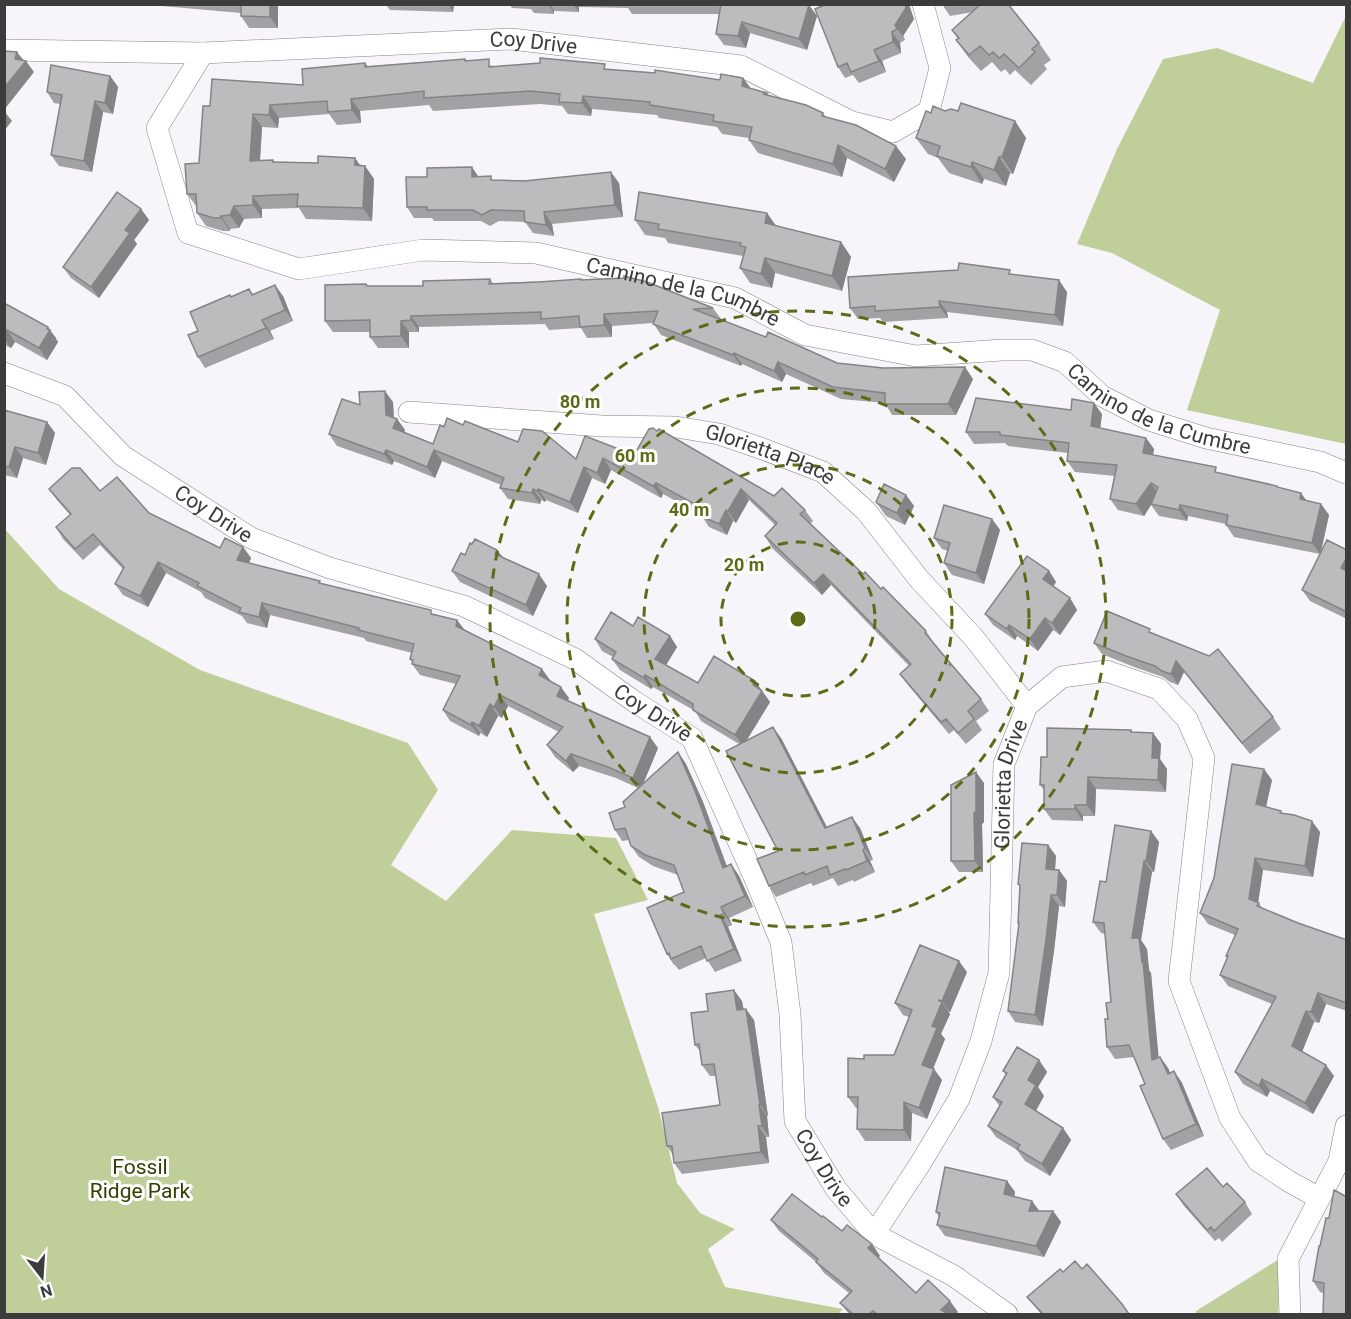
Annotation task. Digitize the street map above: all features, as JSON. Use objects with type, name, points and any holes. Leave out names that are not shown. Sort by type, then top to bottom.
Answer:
[{"type":"street","name":"Coy Drive","points":[[4,50],[203,53],[511,39],[741,66],[852,122],[893,132],[929,111],[940,68],[923,4]]},
{"type":"street","name":"Camino de la Cumbre","points":[[203,53],[156,128],[189,233],[299,269],[423,250],[536,253],[735,298],[805,335],[916,356],[1032,350],[1065,362],[1102,396],[1149,420],[1206,438],[1320,462],[1347,473]]},
{"type":"street","name":"Coy Drive","points":[[4,373],[64,396],[123,456],[251,538],[330,568],[464,606],[574,659],[692,738],[781,942],[790,1014],[795,1121],[836,1188],[874,1234],[954,1276],[1007,1314]]},
{"type":"street","name":"Glorietta Place","points":[[409,412],[602,426],[676,427],[719,434],[823,472],[866,512],[919,579],[974,638],[1027,706]]},
{"type":"street","name":"Glorietta Drive","points":[[874,1234],[959,1099],[981,1041],[999,973],[1004,764],[1027,706],[1062,677],[1106,671],[1159,689],[1187,719],[1204,758],[1179,981],[1230,1118],[1258,1161],[1319,1198]]},
{"type":"street","points":[[1290,1314],[1288,1259],[1339,1161],[1347,1126]]},
{"type":"green space","points":[[1346,16],[1346,444],[1187,410],[1220,310],[1112,253],[1077,244],[1117,149],[1163,59],[1217,48],[1313,83]]},
{"type":"green space","name":"Fossil Ridge Park","points":[[4,528],[59,589],[200,670],[408,743],[438,790],[391,865],[446,901],[512,830],[616,838],[648,900],[594,914],[658,1107],[677,1183],[700,1213],[735,1229],[708,1249],[725,1287],[843,1309],[838,1314],[5,1314]]},
{"type":"green space","points":[[1281,1258],[1278,1314],[1196,1314],[1196,1311]]},
{"type":"building","points":[[241,4],[270,4],[270,17],[241,16]]},
{"type":"building","points":[[721,4],[809,5],[799,39],[742,22],[738,36],[716,34]]},
{"type":"building","points":[[827,4],[905,4],[906,8],[895,25],[897,29],[892,32],[893,42],[874,50],[879,61],[851,72],[847,63],[838,67],[815,9]]},
{"type":"building","points":[[981,4],[1008,4],[1039,43],[1032,49],[1035,52],[1019,68],[1004,54],[999,58],[993,52],[989,55],[980,46],[969,55],[956,40],[959,38],[952,30]]},
{"type":"building","points":[[4,51],[17,52],[15,59],[26,61],[4,88]]},
{"type":"building","points":[[540,58],[605,64],[604,69],[655,73],[655,70],[720,80],[721,74],[743,78],[742,86],[806,105],[823,113],[822,116],[856,125],[896,146],[885,169],[838,145],[833,164],[749,140],[752,127],[713,121],[714,115],[650,105],[650,102],[583,96],[582,103],[559,102],[560,94],[531,91],[424,98],[424,91],[351,99],[352,110],[328,112],[327,101],[270,105],[269,115],[253,114],[250,161],[318,163],[318,156],[355,158],[355,165],[365,166],[363,208],[297,206],[298,194],[253,196],[253,205],[234,206],[230,215],[214,218],[197,213],[196,194],[187,194],[185,164],[199,163],[203,106],[210,106],[212,79],[303,85],[302,69],[365,63],[365,67],[465,59],[465,61],[489,59],[489,67],[540,63]]},
{"type":"building","points":[[51,65],[110,76],[105,103],[95,101],[84,161],[51,155],[62,95],[47,92]]},
{"type":"building","points":[[961,103],[1015,121],[1002,157],[999,157],[994,170],[972,162],[971,167],[937,156],[940,146],[916,138],[926,111],[931,113],[933,106],[945,111],[951,109],[958,111]]},
{"type":"building","points":[[472,167],[472,177],[491,176],[491,180],[524,181],[611,172],[615,205],[544,212],[546,225],[525,222],[524,211],[491,210],[482,215],[473,210],[427,210],[427,207],[407,207],[406,177],[427,177],[427,168]]},
{"type":"building","points":[[117,192],[141,209],[125,230],[130,233],[91,287],[63,267]]},
{"type":"building","points":[[639,192],[767,213],[765,223],[841,242],[832,276],[765,258],[761,274],[740,268],[746,247],[740,246],[741,243],[658,229],[659,224],[635,220]]},
{"type":"building","points":[[959,263],[1010,270],[1009,274],[1059,280],[1055,315],[939,301],[940,307],[875,311],[875,306],[850,308],[848,277],[958,270]]},
{"type":"building","points":[[624,276],[647,282],[713,308],[693,309],[766,337],[768,332],[837,363],[883,368],[965,367],[948,404],[885,404],[885,393],[833,387],[778,362],[774,371],[734,353],[733,355],[653,324],[658,311],[604,314],[604,325],[580,327],[579,316],[541,319],[541,312],[411,316],[411,320],[401,321],[401,336],[370,337],[370,320],[325,321],[325,285],[423,286],[423,281],[490,279],[489,284],[624,278]]},
{"type":"building","points":[[275,285],[285,310],[262,320],[266,328],[198,357],[188,335],[198,331],[190,312],[230,295],[231,297],[249,289],[252,295]]},
{"type":"building","points":[[4,303],[48,327],[47,329],[50,330],[39,348],[7,330],[4,334]]},
{"type":"building","points":[[385,391],[386,415],[397,419],[393,428],[433,444],[440,425],[444,427],[447,418],[463,425],[465,421],[518,442],[523,429],[542,431],[576,459],[585,436],[634,455],[649,429],[653,428],[657,431],[659,429],[774,496],[782,488],[805,510],[800,514],[863,574],[865,572],[881,589],[883,587],[926,631],[925,633],[950,663],[949,666],[951,664],[981,699],[968,711],[974,719],[958,733],[946,719],[941,722],[900,674],[911,664],[823,574],[814,583],[765,536],[777,523],[741,489],[719,524],[701,516],[704,509],[656,483],[653,486],[603,458],[597,473],[584,467],[570,502],[538,489],[537,491],[533,489],[532,493],[500,488],[504,478],[434,450],[427,467],[386,450],[384,454],[329,434],[342,399],[360,405],[359,392]]},
{"type":"building","points":[[976,398],[1071,410],[1072,399],[1094,403],[1091,426],[1146,438],[1143,453],[1216,467],[1215,472],[1301,493],[1300,499],[1321,504],[1312,543],[1226,525],[1228,515],[1180,505],[1179,510],[1151,504],[1158,487],[1151,483],[1136,504],[1110,499],[1117,465],[1067,461],[1069,443],[1000,435],[1000,432],[966,432]]},
{"type":"building","points":[[4,410],[47,422],[38,453],[15,447],[9,467],[4,466]]},
{"type":"building","points":[[72,468],[80,468],[100,491],[117,477],[149,513],[220,548],[225,538],[243,547],[237,560],[320,581],[319,583],[431,610],[431,614],[457,620],[456,626],[542,669],[539,675],[561,687],[557,696],[650,737],[633,778],[571,754],[566,761],[547,745],[563,727],[500,695],[494,707],[490,704],[479,726],[472,722],[471,725],[443,710],[460,676],[412,664],[413,660],[410,659],[414,644],[262,603],[259,617],[239,612],[241,608],[197,586],[199,583],[158,562],[140,596],[115,584],[124,567],[93,534],[75,549],[56,527],[71,514],[49,489]]},
{"type":"building","points":[[884,484],[906,495],[897,513],[876,502]]},
{"type":"building","points":[[944,505],[992,519],[976,573],[944,563],[950,543],[934,538]]},
{"type":"building","points":[[475,539],[497,550],[495,554],[539,574],[526,605],[452,571],[461,553],[465,555],[470,543],[472,544]]},
{"type":"building","points":[[1327,540],[1347,550],[1347,557],[1341,568],[1347,571],[1347,612],[1302,590]]},
{"type":"building","points":[[1027,556],[1049,571],[1043,579],[1070,598],[1052,623],[1045,618],[1030,639],[1009,625],[1007,629],[985,614]]},
{"type":"building","points":[[1107,611],[1150,629],[1149,632],[1209,656],[1218,649],[1273,717],[1242,743],[1176,661],[1171,674],[1094,643]]},
{"type":"building","points":[[611,612],[633,626],[638,617],[670,636],[655,659],[698,683],[714,656],[755,681],[753,685],[762,691],[735,735],[693,710],[693,704],[645,675],[644,678],[612,659],[616,652],[595,639]]},
{"type":"building","points":[[773,727],[825,828],[852,817],[865,848],[863,850],[867,861],[830,875],[827,866],[805,875],[804,872],[769,886],[757,859],[778,851],[726,751]]},
{"type":"building","points":[[1047,728],[1131,730],[1131,732],[1153,733],[1152,758],[1159,758],[1158,780],[1088,777],[1087,805],[1075,805],[1075,809],[1044,809],[1044,785],[1040,785],[1041,757],[1047,757]]},
{"type":"building","points":[[678,752],[723,868],[731,864],[745,896],[721,907],[724,914],[720,915],[734,949],[707,961],[701,946],[671,959],[669,953],[667,954],[647,908],[684,892],[674,865],[645,855],[631,846],[625,828],[615,830],[609,813],[625,807],[623,802]]},
{"type":"building","points":[[1232,764],[1264,769],[1256,804],[1312,821],[1305,866],[1255,858],[1249,899],[1259,903],[1257,906],[1347,940],[1347,1003],[1318,993],[1311,1012],[1306,1011],[1292,1046],[1326,1065],[1305,1103],[1262,1079],[1259,1086],[1235,1072],[1276,997],[1220,975],[1238,929],[1200,913],[1214,878]]},
{"type":"building","points":[[976,772],[975,861],[951,861],[951,785]]},
{"type":"building","points":[[1115,825],[1151,831],[1132,938],[1139,938],[1143,961],[1152,1060],[1160,1057],[1168,1074],[1174,1071],[1196,1124],[1163,1139],[1140,1086],[1145,1084],[1129,1045],[1107,1047],[1106,1003],[1111,1002],[1104,923],[1093,922],[1100,881],[1106,882]]},
{"type":"building","points":[[1022,843],[1048,845],[1046,869],[1059,870],[1057,895],[1051,895],[1035,1015],[1008,1011],[1019,923],[1020,885],[1018,884]]},
{"type":"building","points":[[920,945],[959,961],[942,1001],[938,1000],[942,1002],[932,1026],[937,1028],[922,1065],[934,1069],[919,1108],[904,1102],[904,1130],[857,1129],[858,1097],[848,1097],[848,1058],[864,1059],[864,1055],[894,1055],[912,1010],[895,1003]]},
{"type":"building","points":[[734,990],[737,1010],[746,1009],[760,1105],[762,1126],[758,1126],[761,1152],[674,1163],[672,1146],[667,1146],[662,1113],[720,1105],[714,1064],[702,1065],[699,1044],[695,1045],[691,1013],[708,1011],[706,994]]},
{"type":"building","points":[[1017,1047],[1039,1060],[1028,1080],[1036,1085],[1025,1104],[1063,1128],[1042,1164],[1017,1149],[1020,1145],[988,1126],[1002,1102],[993,1097],[1007,1073],[1003,1071]]},
{"type":"building","points":[[945,1167],[1007,1181],[1004,1194],[1032,1201],[1029,1211],[1053,1211],[1036,1246],[937,1225],[940,1213],[936,1212]]},
{"type":"building","points":[[1207,1168],[1223,1187],[1227,1183],[1245,1202],[1214,1231],[1211,1227],[1207,1230],[1176,1194]]},
{"type":"building","points":[[1334,1190],[1347,1197],[1347,1314],[1323,1314],[1324,1283],[1313,1281],[1319,1246],[1326,1218],[1329,1218]]},
{"type":"building","points":[[792,1194],[842,1231],[847,1225],[872,1244],[868,1248],[916,1293],[928,1280],[950,1301],[941,1310],[949,1314],[877,1314],[873,1311],[869,1314],[853,1314],[840,1303],[852,1291],[816,1262],[818,1259],[771,1220]]},
{"type":"building","points":[[1075,1261],[1082,1269],[1087,1264],[1129,1314],[1043,1314],[1027,1297],[1060,1269],[1063,1272]]}]
